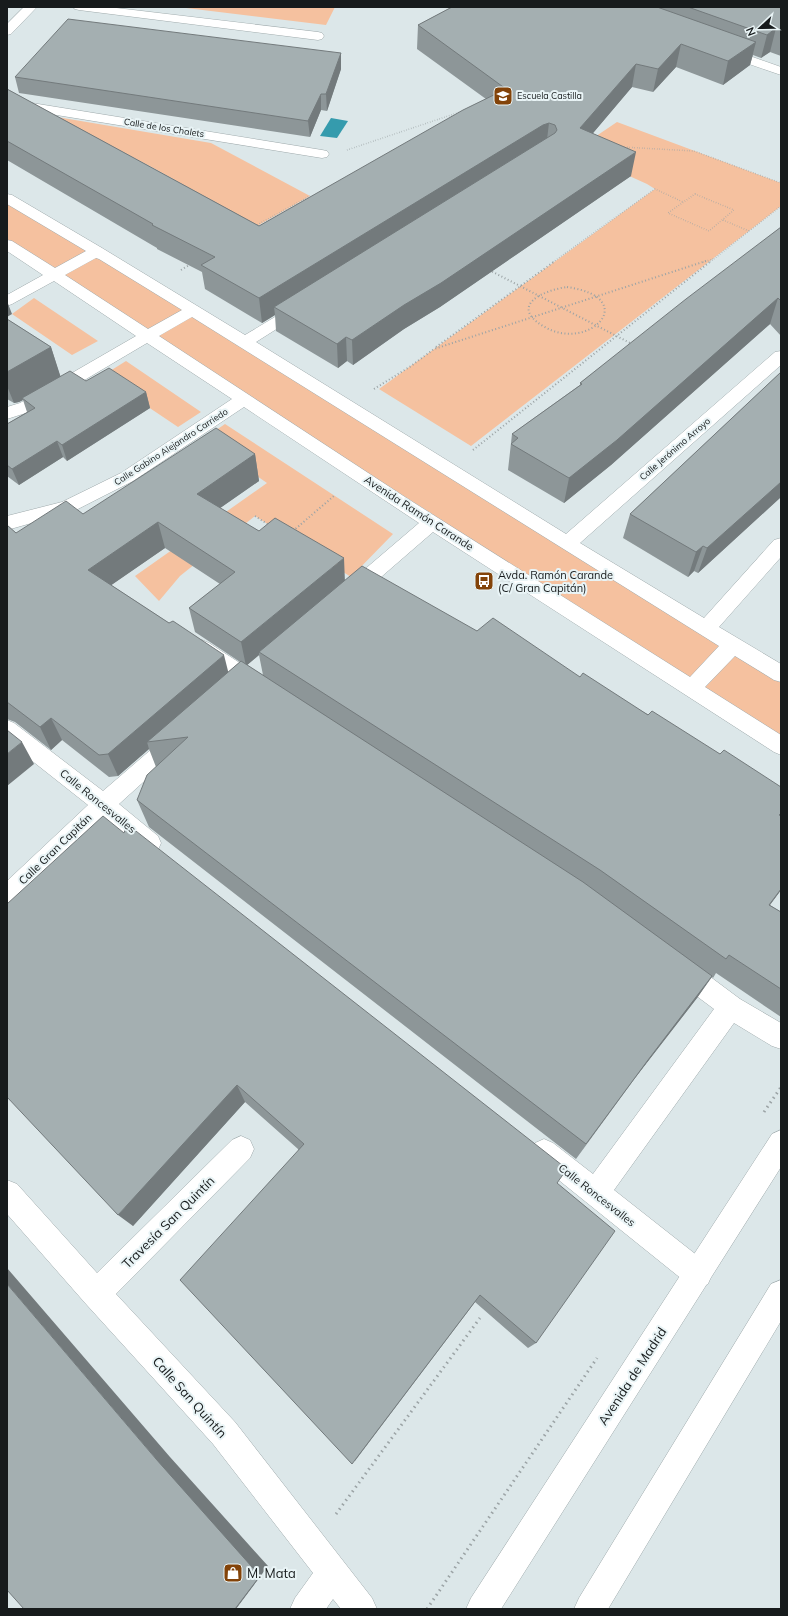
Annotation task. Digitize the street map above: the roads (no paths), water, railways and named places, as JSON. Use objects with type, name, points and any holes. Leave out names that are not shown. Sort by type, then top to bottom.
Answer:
[{"type":"street","points":[[7,31],[31,7]]},
{"type":"street","points":[[79,7],[318,36]]},
{"type":"street","points":[[714,47],[781,71]]},
{"type":"street","name":"Calle de los Chalets","points":[[7,103],[322,154]]},
{"type":"street","points":[[7,198],[97,251],[191,311],[245,342],[447,470],[781,674]]},
{"type":"street","name":"Avenida Ramón Carande","points":[[7,244],[432,522],[781,746]]},
{"type":"street","points":[[7,301],[53,274],[97,251]]},
{"type":"street","points":[[245,342],[310,302]]},
{"type":"street","points":[[7,413],[26,407],[191,311]]},
{"type":"street","name":"Calle Jerónimo Arroyo","points":[[568,543],[781,356]]},
{"type":"street","name":"Calle Gabino Alejandro Carriedo","points":[[7,523],[68,507],[127,477],[244,399]]},
{"type":"street","points":[[338,602],[432,522]]},
{"type":"street","points":[[706,629],[781,545]]},
{"type":"street","points":[[189,639],[273,696]]},
{"type":"street","points":[[691,689],[733,645]]},
{"type":"street","name":"Calle Roncesvalles","points":[[7,729],[103,804],[166,856]]},
{"type":"street","name":"Calle Gran Capitán","points":[[7,896],[103,804],[187,731]]},
{"type":"street","points":[[667,960],[730,1007],[781,1037]]},
{"type":"street","points":[[596,1193],[730,1007]]},
{"type":"street","name":"Calle Roncesvalles","points":[[528,1140],[698,1274]]},
{"type":"street","name":"Avenida de Madrid","points":[[482,1609],[781,1143]]},
{"type":"street","name":"Travesía San Quintín","points":[[96,1294],[241,1149]]},
{"type":"street","name":"Calle San Quintín","points":[[7,1194],[96,1294],[224,1433],[361,1609]]},
{"type":"street","points":[[590,1609],[781,1294]]},
{"type":"street","points":[[306,1609],[333,1573]]},
{"type":"water","points":[[331,118],[348,121],[337,138],[320,136]]},
{"type":"place","name":"Escuela Castilla","points":[[503,96]]},
{"type":"place","name":"Avda. Ramón Carande (C/ Gran Capitán)","points":[[484,581]]},
{"type":"place","name":"M. Mata","points":[[233,1573]]}]
